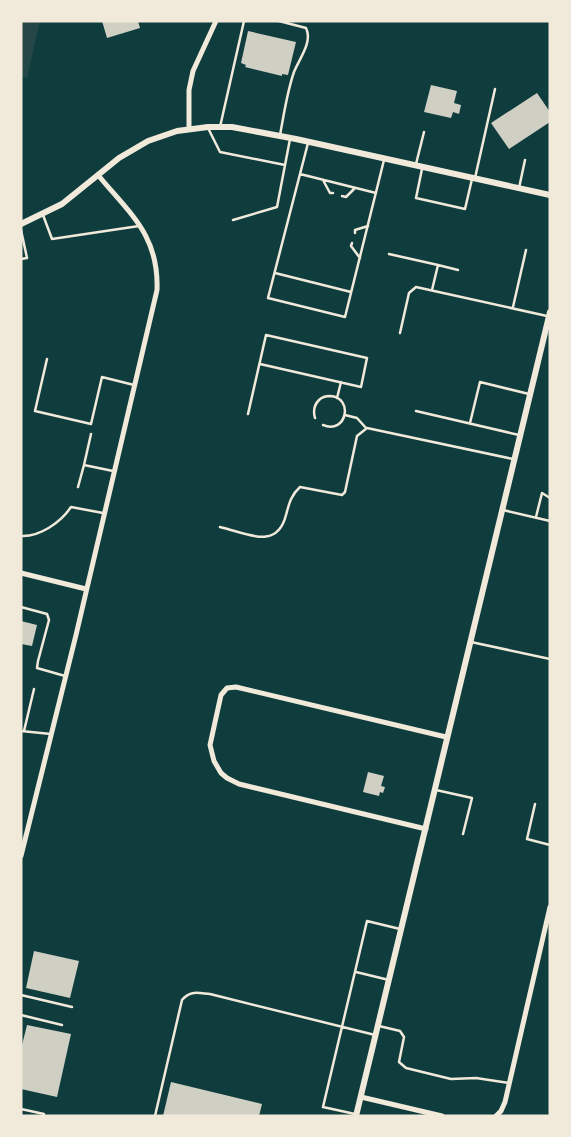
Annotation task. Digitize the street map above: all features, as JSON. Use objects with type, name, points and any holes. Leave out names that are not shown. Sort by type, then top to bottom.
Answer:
[{"type":"street","points":[[189,129],[189,90],[193,71],[216,21]]},
{"type":"street","points":[[21,224],[43,214],[73,196],[119,158],[148,141],[189,129],[220,126],[290,138],[550,195]]},
{"type":"street","points":[[21,856],[115,472],[158,280],[156,259],[141,226],[98,175]]},
{"type":"street","points":[[356,1115],[379,1026],[513,459],[529,394],[546,340],[549,314]]},
{"type":"street","points":[[21,573],[86,589]]},
{"type":"street","points":[[426,829],[239,784],[227,778],[215,764],[210,750],[215,718],[222,693],[227,688],[236,686],[446,737]]},
{"type":"street","points":[[496,1116],[501,1111],[509,1083],[550,907]]},
{"type":"street","points":[[361,1097],[442,1116]]},
{"type":"lane","points":[[220,126],[244,21]]},
{"type":"lane","points":[[279,21],[306,28],[309,33],[305,49],[294,72],[279,136]]},
{"type":"lane","points":[[424,132],[416,198],[465,210],[495,89]]},
{"type":"lane","points":[[208,127],[220,152],[285,165]]},
{"type":"lane","points":[[233,220],[277,207],[290,138]]},
{"type":"lane","points":[[309,142],[268,298],[345,317],[384,158]]},
{"type":"lane","points":[[519,189],[525,160]]},
{"type":"lane","points":[[300,174],[376,193]]},
{"type":"lane","points":[[324,180],[330,193],[333,193]]},
{"type":"lane","points":[[342,196],[346,197],[355,188]]},
{"type":"lane","points":[[43,214],[52,239],[141,226]]},
{"type":"lane","points":[[355,233],[355,230],[368,226]]},
{"type":"lane","points":[[21,230],[27,258],[21,259]]},
{"type":"lane","points":[[352,243],[351,246],[360,258]]},
{"type":"lane","points":[[513,308],[526,250]]},
{"type":"lane","points":[[389,254],[458,270]]},
{"type":"lane","points":[[432,290],[438,265]]},
{"type":"lane","points":[[275,273],[351,292]]},
{"type":"lane","points":[[400,333],[410,290],[416,286],[513,308],[549,314]]},
{"type":"lane","points":[[248,414],[266,335],[367,358],[361,387],[260,364]]},
{"type":"lane","points":[[47,359],[35,411],[91,424],[102,377],[135,386]]},
{"type":"lane","points":[[337,398],[340,382]]},
{"type":"lane","points":[[470,423],[480,382],[529,394]]},
{"type":"lane","points":[[315,418],[314,410],[318,401],[327,396],[337,398],[344,405],[345,415],[343,420],[336,426],[322,425]]},
{"type":"lane","points":[[416,411],[519,435]]},
{"type":"lane","points":[[345,415],[357,418],[367,428],[513,459]]},
{"type":"lane","points":[[220,527],[267,538],[275,535],[284,524],[290,499],[300,487],[342,494],[358,436],[367,428]]},
{"type":"lane","points":[[78,487],[91,434]]},
{"type":"lane","points":[[84,465],[115,472]]},
{"type":"lane","points":[[536,517],[542,493],[550,498]]},
{"type":"lane","points":[[21,536],[31,537],[64,518],[71,507],[105,513]]},
{"type":"lane","points":[[501,510],[550,520]]},
{"type":"lane","points":[[21,608],[46,614],[49,620],[37,668],[66,676]]},
{"type":"lane","points":[[469,642],[550,659]]},
{"type":"lane","points":[[34,689],[23,731],[51,734]]},
{"type":"lane","points":[[435,790],[472,798],[463,834]]},
{"type":"lane","points":[[535,804],[527,839],[550,845]]},
{"type":"lane","points":[[356,1115],[324,1107],[367,921],[402,929]]},
{"type":"lane","points":[[356,972],[390,980]]},
{"type":"lane","points":[[155,1116],[182,1000],[186,994],[194,992],[210,994],[376,1035]]},
{"type":"lane","points":[[21,995],[72,1007]]},
{"type":"lane","points":[[21,1015],[62,1025]]},
{"type":"lane","points":[[379,1026],[400,1031],[404,1037],[400,1062],[406,1068],[451,1079],[476,1078],[509,1083]]},
{"type":"lane","points":[[21,1109],[44,1114]]},
{"type":"shaded area","points":[[21,21],[40,21],[27,78],[21,77]]},
{"type":"building","points":[[102,21],[138,21],[140,28],[107,38]]},
{"type":"building","points":[[248,31],[296,42],[288,75],[282,74],[282,76],[245,67],[246,65],[241,63]]},
{"type":"building","points":[[431,85],[457,91],[454,103],[461,105],[459,114],[453,112],[451,118],[424,112]]},
{"type":"building","points":[[537,93],[550,112],[550,122],[509,149],[491,123]]},
{"type":"building","points":[[21,621],[37,625],[32,646],[21,644]]},
{"type":"building","points":[[368,772],[384,776],[381,786],[385,787],[383,793],[380,792],[379,796],[363,792]]},
{"type":"building","points":[[34,951],[79,961],[70,998],[26,988]]},
{"type":"building","points":[[27,1025],[71,1034],[57,1097],[21,1089],[21,1049]]},
{"type":"building","points":[[171,1082],[262,1104],[259,1116],[163,1116]]}]
